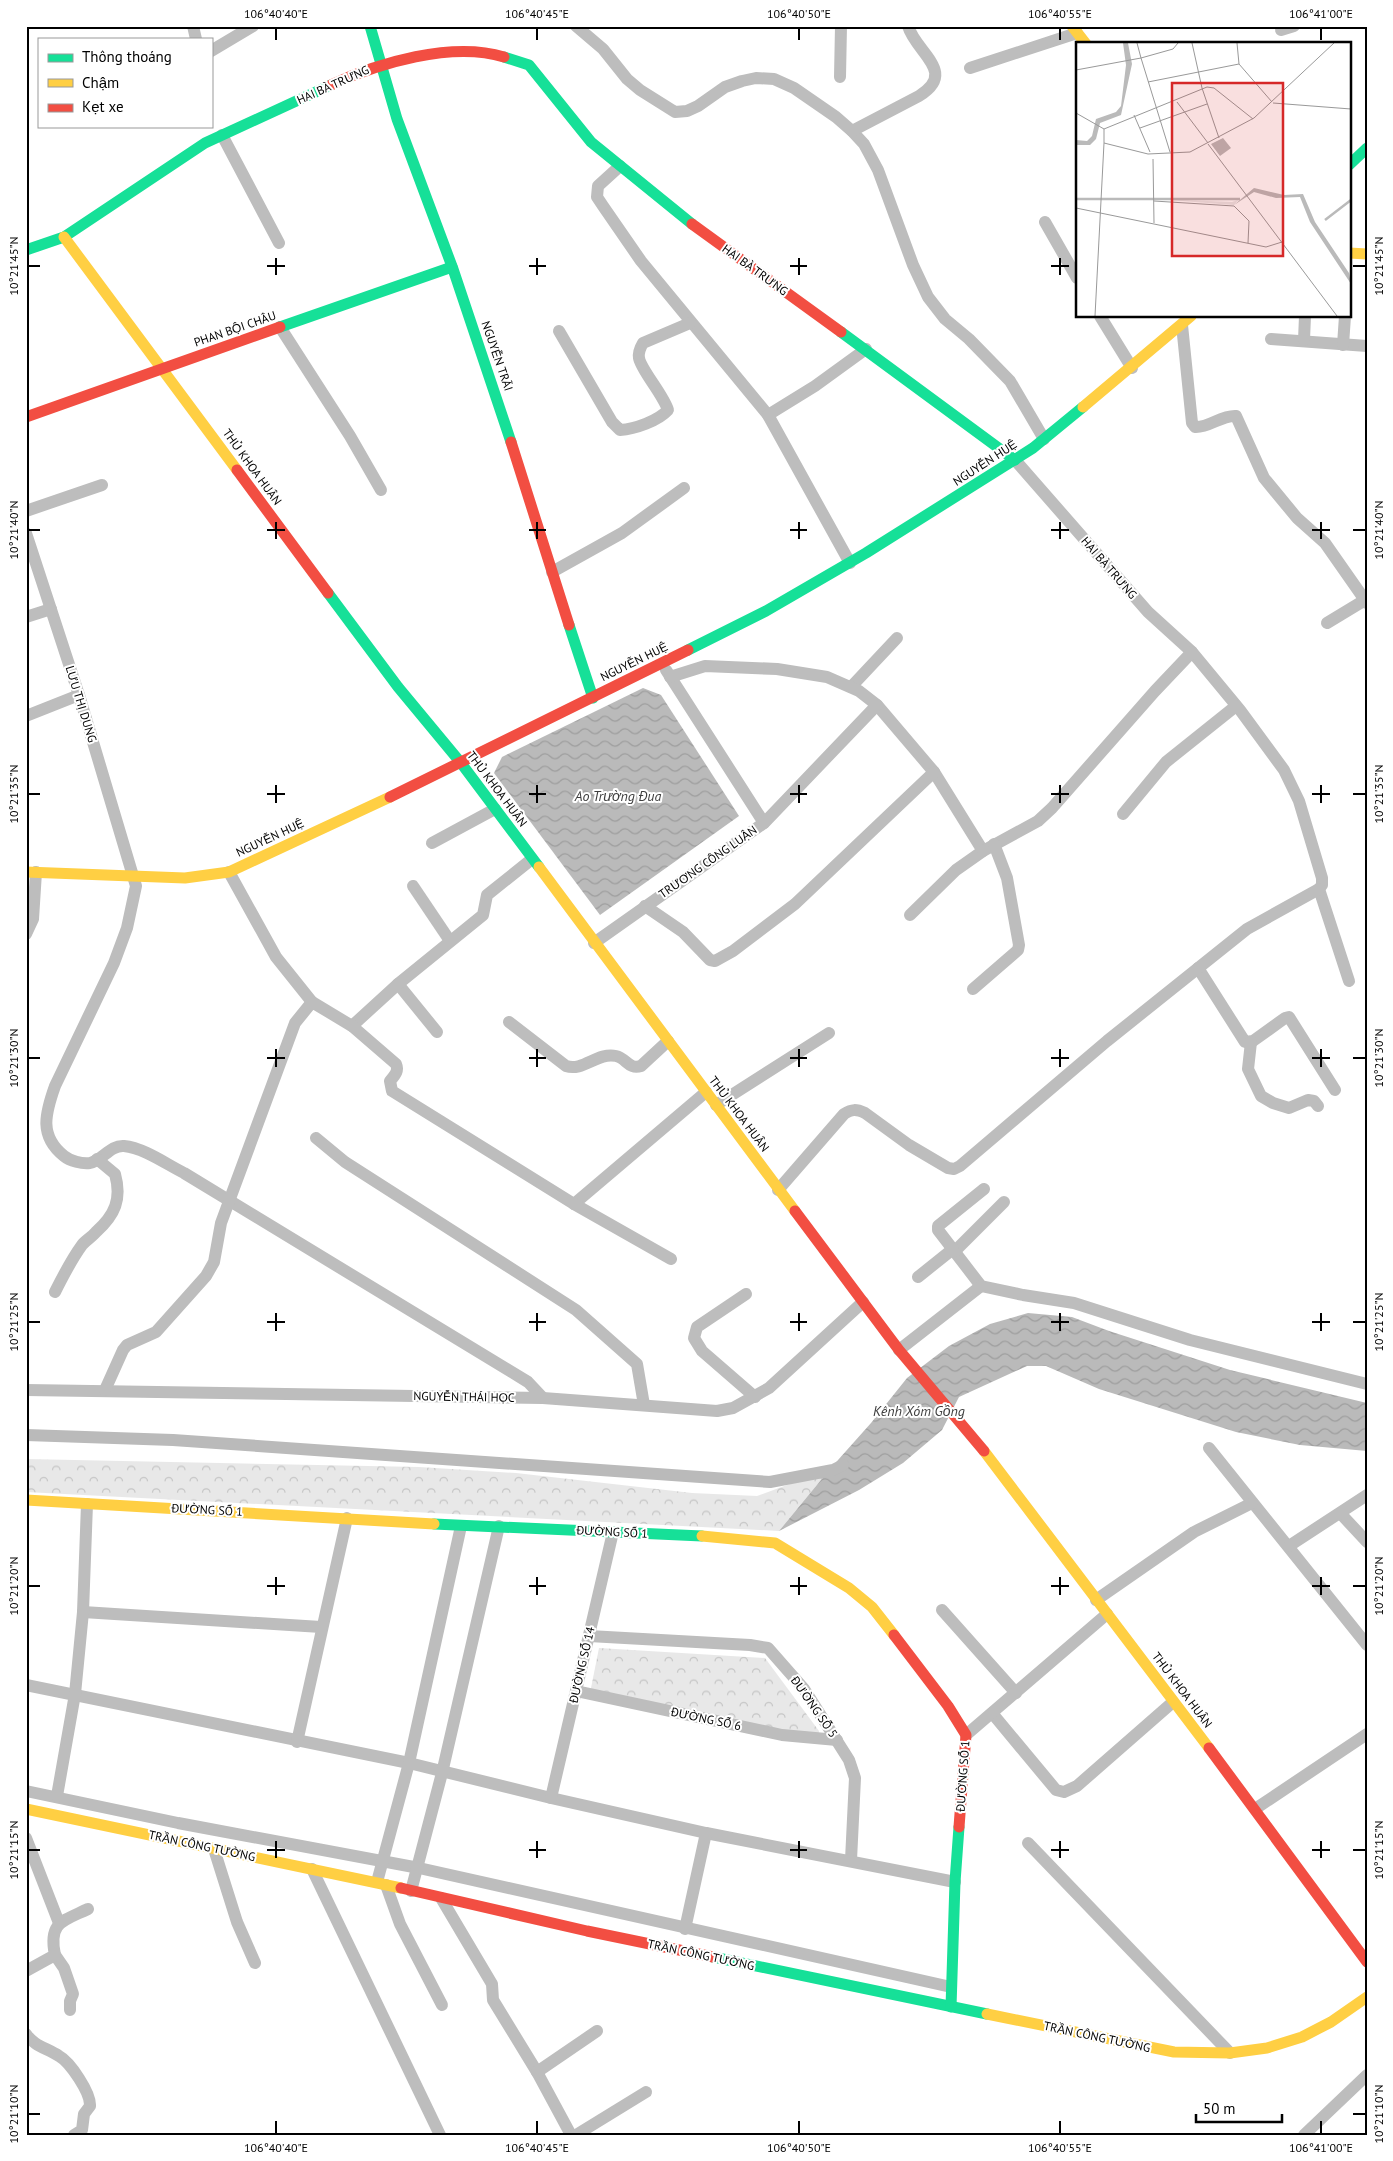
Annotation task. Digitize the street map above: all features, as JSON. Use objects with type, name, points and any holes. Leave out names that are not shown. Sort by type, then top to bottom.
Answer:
[{"type":"main road","name":"NGUYỄN TRÃI","points":[[370,26],[378,65],[452,267],[510,436],[592,698]]},
{"type":"main road","points":[[1075,29],[1085,42]]},
{"type":"main road","name":"HAI BÀ TRƯNG","points":[[26,250],[64,237],[194,150],[222,135],[378,65],[439,54],[463,52],[490,54],[529,65],[591,142],[669,207],[1016,460]]},
{"type":"main road","points":[[1350,164],[1367,148]]},
{"type":"main road","name":"THỦ KHOA HUÂN","points":[[64,237],[398,686],[461,763],[778,1190],[903,1354],[973,1436],[1365,1956]]},
{"type":"main road","points":[[1350,253],[1367,254]]},
{"type":"main road","name":"PHAN BỘI CHÂU","points":[[26,417],[452,267]]},
{"type":"main road","name":"NGUYỄN HUỆ","points":[[31,872],[184,878],[230,872],[461,763],[766,612],[850,563],[1016,460],[1132,368],[1187,320]]},
{"type":"main road","name":"ĐƯỜNG SỐ 1","points":[[26,1500],[461,1526],[499,1526],[709,1536],[775,1543],[849,1588],[872,1607],[948,1706],[966,1735],[955,1882],[950,1987],[952,2007]]},
{"type":"main road","name":"TRẦN CÔNG TƯỜNG","points":[[26,1808],[382,1884],[605,1935],[1174,2052],[1230,2053],[1293,2042],[1320,2029],[1367,1997]]},
{"type":"street","points":[[212,50],[253,26]]},
{"type":"street","points":[[576,26],[603,48],[627,80],[675,112],[687,111],[698,106],[725,87],[742,81],[756,78],[774,79],[794,88],[852,131],[864,144],[878,170],[913,264],[928,297],[944,319],[969,339],[1010,381],[1044,439]]},
{"type":"street","points":[[840,26],[840,77]]},
{"type":"street","points":[[852,131],[929,90],[935,81],[936,73],[933,65],[911,34],[908,26]]},
{"type":"street","points":[[1281,30],[1294,26]]},
{"type":"street","points":[[970,68],[1075,29]]},
{"type":"street","points":[[222,135],[279,242]]},
{"type":"street","points":[[620,166],[598,186],[597,197],[641,261],[690,323],[727,363],[768,415],[850,563]]},
{"type":"street","points":[[1045,222],[1076,276]]},
{"type":"street","points":[[1101,318],[1132,368]]},
{"type":"street","points":[[1304,340],[1305,318]]},
{"type":"street","points":[[1343,345],[1345,318]]},
{"type":"street","points":[[1187,320],[1192,423],[1195,427],[1200,427],[1228,415],[1236,416],[1264,478],[1297,518],[1326,543],[1366,601],[1327,623]]},
{"type":"street","points":[[559,331],[612,422],[620,430],[629,430],[663,415],[668,410],[665,401],[639,360],[639,350],[643,343],[690,323]]},
{"type":"street","points":[[280,327],[350,436],[382,490]]},
{"type":"street","points":[[1270,339],[1367,346]]},
{"type":"street","points":[[768,415],[816,386],[866,349]]},
{"type":"street","name":"HAI BÀ TRƯNG","points":[[1016,460],[1148,612],[1192,652],[1284,770],[1293,785],[1322,878],[1322,885],[1319,889],[1349,981]]},
{"type":"street","points":[[26,511],[102,485]]},
{"type":"street","points":[[552,572],[622,533],[684,488]]},
{"type":"street","name":"LƯU THỊ DUNG","points":[[26,533],[79,696],[136,886],[127,928],[114,963],[48,1104],[46,1126],[53,1147],[67,1159],[82,1163],[91,1163],[97,1159]]},
{"type":"street","points":[[26,618],[51,609]]},
{"type":"street","points":[[851,688],[897,638]]},
{"type":"street","points":[[910,916],[956,870],[982,851],[1038,821],[1052,808],[1192,652]]},
{"type":"street","name":"TRƯƠNG CÔNG LUẬN","points":[[594,943],[764,823],[661,663]]},
{"type":"street","points":[[670,677],[705,666],[732,666],[827,677],[860,691],[877,705],[934,772],[982,851]]},
{"type":"street","points":[[26,716],[79,696]]},
{"type":"street","points":[[764,823],[877,705]]},
{"type":"street","points":[[1123,814],[1166,762],[1236,706]]},
{"type":"street","points":[[645,906],[683,932],[710,960],[715,961],[733,951],[795,904],[934,772]]},
{"type":"street","points":[[432,843],[495,809]]},
{"type":"street","points":[[973,989],[1018,950],[1019,945],[1007,878],[994,844]]},
{"type":"street","points":[[352,1026],[398,984],[483,915],[486,897],[490,892],[532,859]]},
{"type":"street","points":[[26,934],[34,919],[31,872]]},
{"type":"street","points":[[230,872],[276,957],[312,1002],[352,1026],[396,1064],[398,1069],[390,1081],[392,1091],[574,1204],[671,1259]]},
{"type":"street","points":[[413,886],[450,941]]},
{"type":"street","points":[[778,1190],[844,1114],[850,1110],[865,1113],[909,1145],[948,1168],[954,1169],[1107,1041],[1255,923],[1319,889]]},
{"type":"street","points":[[1198,968],[1245,1042],[1251,1042],[1289,1017],[1335,1090]]},
{"type":"street","points":[[398,984],[437,1032]]},
{"type":"street","points":[[105,1390],[127,1345],[156,1332],[206,1276],[214,1262],[221,1223],[295,1023],[312,1002]]},
{"type":"street","points":[[509,1022],[571,1068],[608,1055],[621,1057],[628,1064],[637,1067],[641,1066],[668,1041]]},
{"type":"street","points":[[716,1106],[829,1033]]},
{"type":"street","points":[[1251,1042],[1248,1069],[1261,1096],[1283,1107],[1295,1107],[1308,1100],[1318,1106]]},
{"type":"street","points":[[574,1204],[706,1092]]},
{"type":"street","points":[[316,1138],[345,1162],[576,1310],[637,1364],[644,1405]]},
{"type":"street","points":[[55,1292],[84,1243],[110,1219],[116,1207],[118,1193],[116,1174],[97,1159],[114,1148],[122,1146],[134,1148],[184,1172],[528,1382],[543,1398]]},
{"type":"street","points":[[984,1189],[938,1226],[938,1230],[981,1286],[1074,1303],[1190,1340],[1367,1384]]},
{"type":"street","points":[[918,1277],[954,1250],[1004,1202]]},
{"type":"street","points":[[903,1354],[981,1286]]},
{"type":"street","points":[[746,1294],[697,1327],[694,1338],[702,1351],[755,1396]]},
{"type":"street","name":"NGUYỄN THÁI HỌC","points":[[26,1390],[543,1398],[716,1411],[733,1408],[769,1388],[863,1302]]},
{"type":"street","points":[[1209,1448],[1367,1645]]},
{"type":"street","points":[[1289,1546],[1367,1495]]},
{"type":"street","points":[[1096,1600],[1194,1532],[1252,1502]]},
{"type":"street","points":[[57,1796],[75,1694],[83,1612],[87,1504]]},
{"type":"street","points":[[1340,1514],[1367,1542]]},
{"type":"street","points":[[297,1742],[321,1627],[347,1518]]},
{"type":"street","points":[[442,2005],[400,1924],[382,1884],[384,1861],[409,1763],[461,1526]]},
{"type":"street","points":[[411,1891],[419,1868],[442,1773],[499,1526]]},
{"type":"street","name":"ĐƯỜNG SỐ 14","points":[[551,1798],[613,1532]]},
{"type":"street","points":[[942,1610],[1016,1693]]},
{"type":"street","points":[[83,1612],[321,1627]]},
{"type":"street","points":[[966,1735],[1107,1614]]},
{"type":"street","name":"ĐƯỜNG SỐ 5","points":[[589,1636],[750,1645],[768,1648],[804,1689],[849,1760],[855,1778],[851,1860]]},
{"type":"street","points":[[26,1685],[297,1742],[409,1763],[442,1773],[706,1833],[851,1860],[955,1882]]},
{"type":"street","name":"ĐƯỜNG SỐ 6","points":[[576,1691],[763,1731],[836,1740]]},
{"type":"street","points":[[992,1713],[1056,1790],[1064,1792],[1077,1786],[1173,1702]]},
{"type":"street","points":[[1255,1809],[1367,1734]]},
{"type":"street","name":"TRẦN CÔNG TƯỜNG","points":[[26,1791],[178,1823],[419,1868],[950,1987]]},
{"type":"street","points":[[686,1929],[706,1833]]},
{"type":"street","points":[[26,1838],[59,1923]]},
{"type":"street","points":[[1028,1843],[1230,2053]]},
{"type":"street","points":[[214,1848],[237,1922],[255,1963]]},
{"type":"street","points":[[312,1869],[440,2135]]},
{"type":"street","points":[[441,1898],[492,1984],[493,2000],[504,2022],[537,2072],[571,2135]]},
{"type":"street","points":[[70,2010],[73,1994],[64,1968],[55,1955],[53,1934],[59,1923],[88,1909]]},
{"type":"street","points":[[26,1971],[55,1955]]},
{"type":"street","points":[[537,2072],[598,2031]]},
{"type":"street","points":[[31,2039],[61,2057],[88,2093],[90,2106],[84,2114],[82,2130],[74,2135]]},
{"type":"street","points":[[1304,2135],[1367,2075]]},
{"type":"street","points":[[576,2135],[646,2092]]},
{"type":"green space","points":[[26,1459],[419,1467],[516,1473],[692,1493],[757,1496],[830,1469],[779,1531],[26,1492]]},
{"type":"green space","points":[[599,1648],[765,1658],[819,1731],[818,1740],[590,1693]]},
{"type":"water","name":"Ao Trường Đua","points":[[643,688],[661,695],[739,816],[600,915],[494,773],[502,757]]},
{"type":"water","name":"Kênh Xóm Gồng","points":[[1028,1313],[1072,1317],[1109,1331],[1230,1370],[1367,1403],[1367,1451],[1300,1445],[1236,1432],[1099,1389],[1046,1366],[1027,1366],[959,1397],[942,1430],[903,1463],[859,1490],[779,1531],[907,1378],[949,1346],[990,1324]]},
{"type":"waterway","points":[[26,1435],[173,1440],[770,1482],[833,1470],[843,1465]]},
{"type":"traffic: fast","points":[[370,26],[397,119],[453,269],[511,442]]},
{"type":"traffic: fast","points":[[504,57],[529,65],[591,142],[692,224]]},
{"type":"traffic: fast","points":[[26,250],[64,237],[205,143],[331,85]]},
{"type":"traffic: fast","points":[[1350,164],[1367,148]]},
{"type":"traffic: fast","points":[[280,327],[452,267]]},
{"type":"traffic: fast","points":[[841,332],[1015,460]]},
{"type":"traffic: fast","points":[[688,650],[766,611],[866,553],[1033,448],[1083,407]]},
{"type":"traffic: fast","points":[[328,593],[398,687],[461,763],[539,867]]},
{"type":"traffic: fast","points":[[569,625],[593,698]]},
{"type":"traffic: fast","points":[[434,1524],[702,1536]]},
{"type":"traffic: fast","points":[[951,2007],[955,1882],[959,1827]]},
{"type":"traffic: fast","points":[[713,1957],[987,2014]]},
{"type":"traffic: slow","points":[[1072,26],[1084,42]]},
{"type":"traffic: slow","points":[[64,237],[237,470]]},
{"type":"traffic: slow","points":[[1350,253],[1367,254]]},
{"type":"traffic: slow","points":[[1083,407],[1189,318]]},
{"type":"traffic: slow","points":[[26,872],[185,878],[229,872],[390,797]]},
{"type":"traffic: slow","points":[[539,867],[795,1211]]},
{"type":"traffic: slow","points":[[984,1451],[1209,1748]]},
{"type":"traffic: slow","points":[[26,1500],[434,1524]]},
{"type":"traffic: slow","points":[[702,1536],[775,1543],[849,1588],[872,1607],[894,1635]]},
{"type":"traffic: slow","points":[[26,1809],[401,1888]]},
{"type":"traffic: slow","points":[[987,2014],[1174,2052],[1230,2053],[1267,2048],[1302,2037],[1331,2022],[1367,1997]]},
{"type":"traffic: jam","points":[[331,85],[393,62],[439,53],[484,53],[504,57]]},
{"type":"traffic: jam","points":[[692,224],[841,332]]},
{"type":"traffic: jam","points":[[26,417],[280,327]]},
{"type":"traffic: jam","points":[[511,442],[569,625]]},
{"type":"traffic: jam","points":[[237,470],[328,593]]},
{"type":"traffic: jam","points":[[390,797],[688,650]]},
{"type":"traffic: jam","points":[[795,1211],[899,1350],[984,1451]]},
{"type":"traffic: jam","points":[[894,1635],[948,1706],[966,1735],[959,1827]]},
{"type":"traffic: jam","points":[[1209,1748],[1367,1962]]},
{"type":"traffic: jam","points":[[401,1888],[587,1931],[713,1957]]}]
